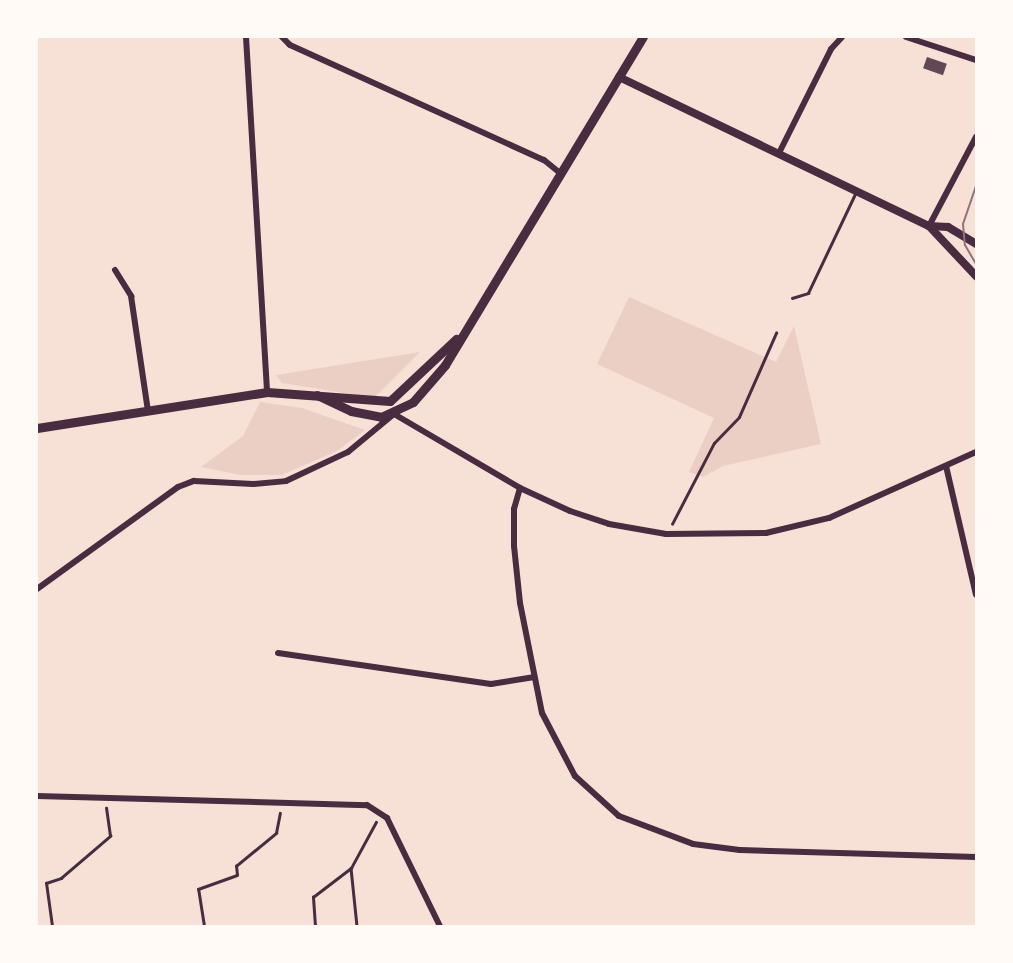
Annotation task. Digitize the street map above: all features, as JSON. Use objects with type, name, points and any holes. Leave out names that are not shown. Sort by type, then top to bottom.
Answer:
[{"type":"main road","points":[[317,395],[351,411],[381,417],[394,414],[414,402],[445,365],[643,37]]},
{"type":"main road","points":[[37,428],[267,392],[390,401],[463,333]]},
{"type":"main road","points":[[390,401],[394,414]]},
{"type":"street","points":[[246,37],[267,392]]},
{"type":"street","points":[[282,37],[290,45],[544,160],[560,173]]},
{"type":"street","points":[[779,151],[831,50],[842,37]]},
{"type":"street","points":[[906,37],[976,60]]},
{"type":"street","points":[[619,77],[779,151],[929,226],[976,275]]},
{"type":"street","points":[[929,226],[976,137]]},
{"type":"street","points":[[929,226],[948,227],[976,244]]},
{"type":"street","points":[[116,270],[131,296],[148,411]]},
{"type":"street","points":[[37,589],[178,487],[194,481],[253,484],[286,481],[348,452],[394,414],[520,488],[609,524],[684,536],[766,533],[829,518],[976,452]]},
{"type":"street","points":[[946,466],[976,595]]},
{"type":"street","points":[[520,488],[514,509],[514,546],[542,713],[575,776],[619,816],[659,834],[740,850],[976,857]]},
{"type":"street","points":[[278,653],[491,684],[534,677]]},
{"type":"street","points":[[37,796],[367,805],[387,818],[440,926]]},
{"type":"lane","points":[[792,298],[808,293],[857,189]]},
{"type":"path","points":[[666,534],[714,443],[739,417],[776,333]]},
{"type":"path","points":[[52,926],[46,883],[61,878],[110,836],[105,798]]},
{"type":"path","points":[[204,926],[198,889],[237,875],[236,866],[276,832],[282,803]]},
{"type":"path","points":[[316,926],[313,897],[351,868],[375,822],[387,818]]},
{"type":"path","points":[[351,868],[357,926]]},
{"type":"shaded area","points":[[629,297],[776,362],[794,326],[821,444],[723,466],[703,477],[689,472],[714,418],[597,364]]},
{"type":"shaded area","points":[[420,352],[374,398],[282,383],[276,375]]},
{"type":"shaded area","points":[[260,402],[302,408],[365,430],[337,451],[282,475],[240,475],[201,467],[243,436]]},
{"type":"building","points":[[927,57],[947,64],[943,75],[923,68]]},
{"type":"tram line","points":[[976,186],[963,224],[965,245],[976,264]]}]
